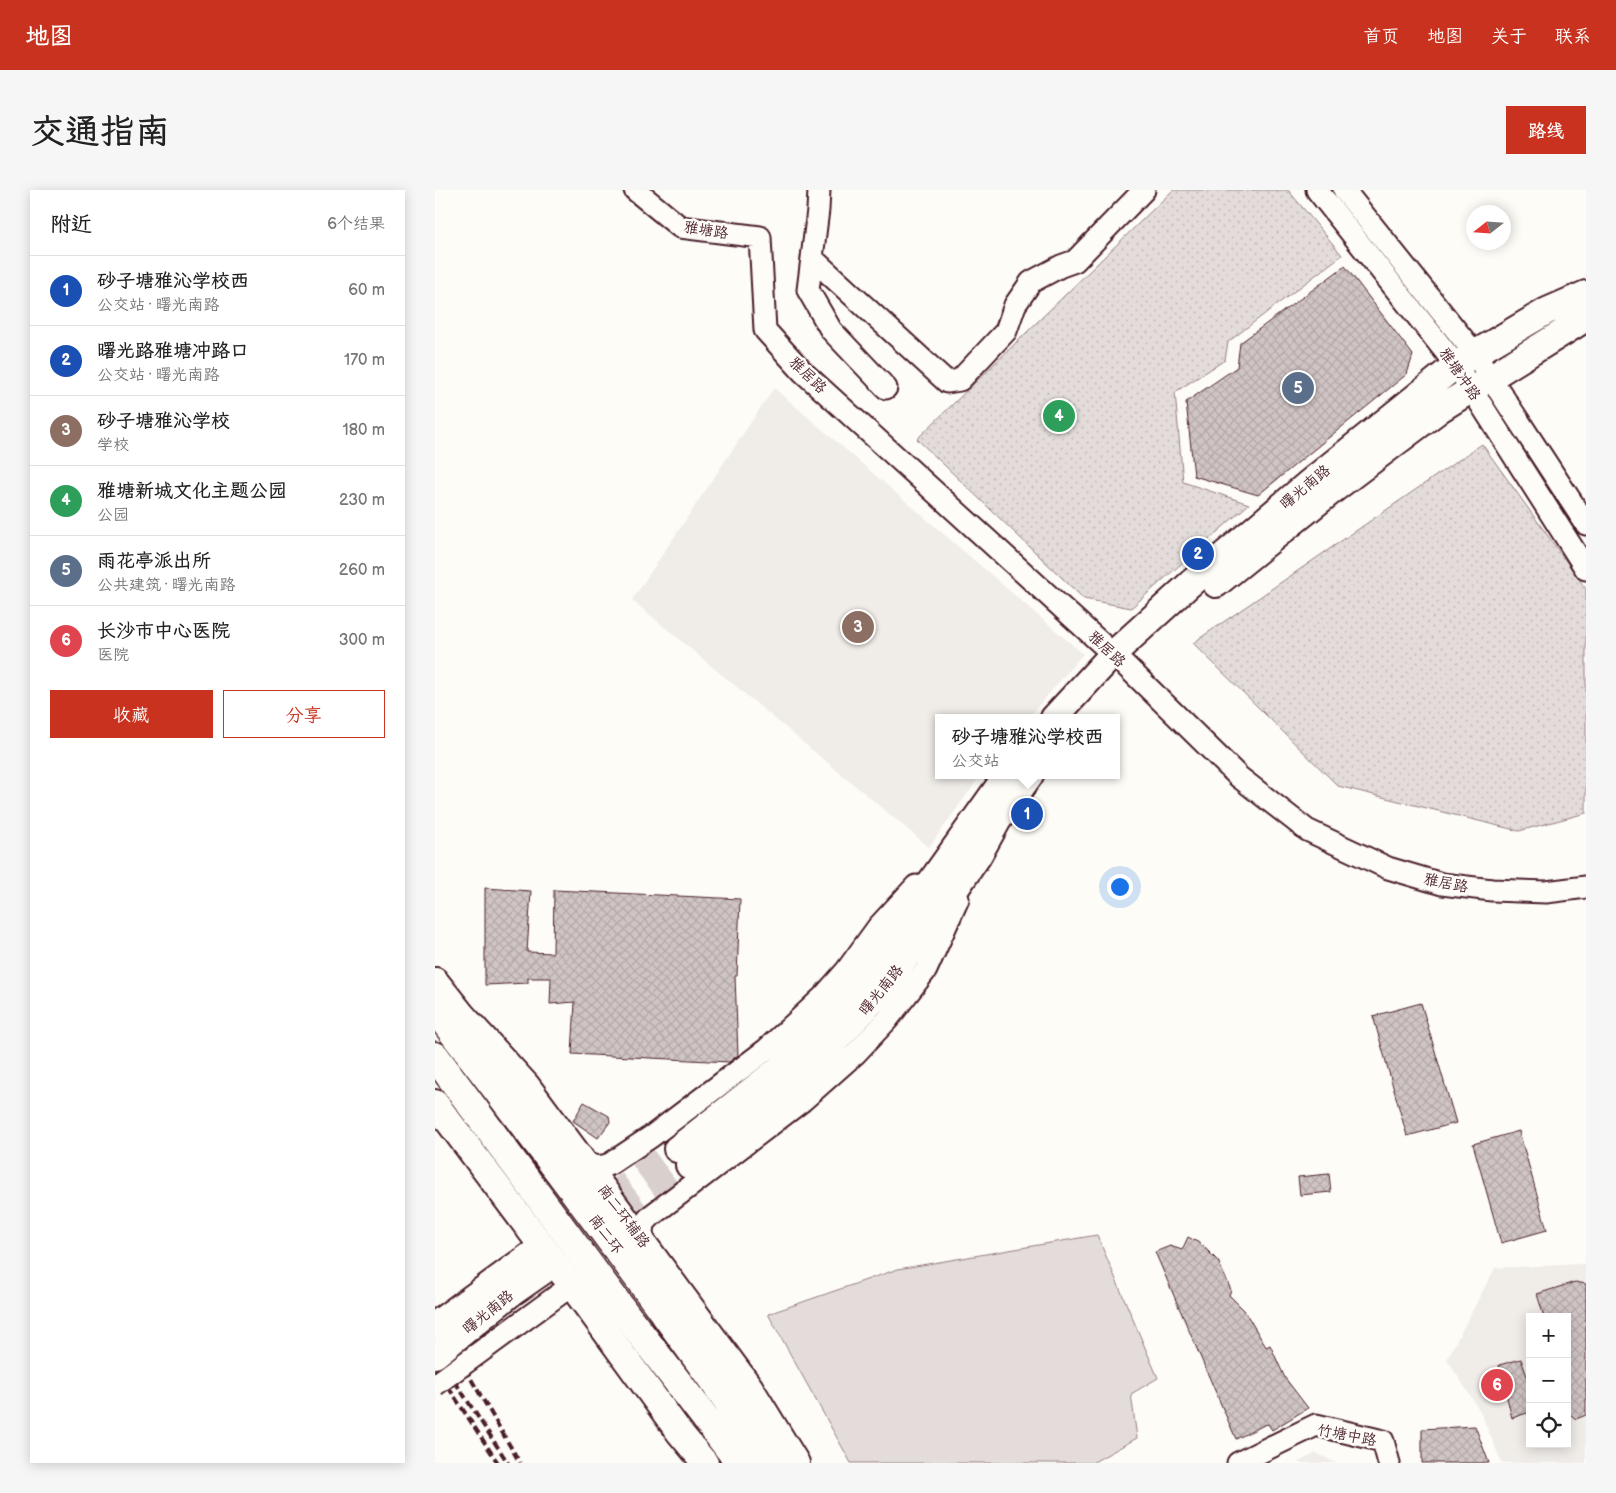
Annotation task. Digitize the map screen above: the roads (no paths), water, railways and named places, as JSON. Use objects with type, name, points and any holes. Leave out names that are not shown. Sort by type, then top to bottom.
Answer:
[{"type":"highway","name":"南二环","points":[[435,1009],[617,1248],[772,1463]]},
{"type":"highway","name":"南二环","points":[[435,1056],[633,1324],[740,1463]]},
{"type":"main road","name":"曙光南路","points":[[1058,714],[1119,659],[1191,583],[1309,484],[1466,360],[1547,311],[1586,294]]},
{"type":"main road","name":"曙光南路","points":[[1080,714],[1119,659],[1334,489],[1440,409],[1586,318]]},
{"type":"main road","name":"曙光南路","points":[[969,848],[1005,779]]},
{"type":"main road","name":"曙光南路","points":[[683,1157],[822,1027],[893,935],[969,848],[998,820],[1026,779]]},
{"type":"main road","name":"南二环辅路","points":[[435,981],[462,1015],[526,1085],[750,1388],[796,1463]]},
{"type":"main road","points":[[435,1103],[569,1293],[705,1463]]},
{"type":"main road","name":"曙光南路","points":[[435,1325],[537,1262],[510,1294],[435,1355]]},
{"type":"street","name":"雅塘路","points":[[635,190],[680,228],[760,237]]},
{"type":"street","points":[[819,190],[813,259],[808,290],[831,330],[886,388]]},
{"type":"street","points":[[813,259],[947,382],[960,380],[1006,330],[1015,305],[1031,282],[1061,266],[1075,261],[1144,190]]},
{"type":"street","name":"雅塘冲路","points":[[1317,190],[1466,360]]},
{"type":"street","name":"雅塘冲路","points":[[1344,190],[1481,382],[1586,524]]},
{"type":"street","name":"雅居路","points":[[760,237],[765,330],[803,372],[1119,659],[1239,777],[1307,830],[1388,868],[1442,884],[1492,890],[1545,892],[1586,887]]},
{"type":"street","name":"雅塘冲路","points":[[1481,382],[1586,569]]},
{"type":"street","points":[[581,1159],[596,1167],[610,1164],[652,1136],[767,1049],[823,997],[846,971],[878,926],[969,848]]},
{"type":"street","points":[[645,1245],[641,1234],[642,1227],[652,1215],[802,1102],[855,1054],[887,1020],[926,970],[969,848]]},
{"type":"street","points":[[435,1385],[569,1293]]},
{"type":"street","name":"竹塘中路","points":[[1237,1463],[1316,1425],[1383,1441],[1389,1463]]},
{"type":"tunnel","points":[[545,1244],[677,1149]]},
{"type":"tunnel","points":[[557,1260],[689,1165]]},
{"type":"railway","points":[[435,1317],[520,1463]]},
{"type":"railway","points":[[435,1351],[508,1463]]},
{"type":"railway","points":[[435,1367],[498,1463]]},
{"type":"place","name":"雨花亭派出所","points":[[1298,388]]},
{"type":"place","name":"雅塘新城文化主题公园","points":[[1059,416]]},
{"type":"place","name":"曙光路雅塘冲路口","points":[[1198,554]]},
{"type":"place","name":"砂子塘雅沁学校","points":[[858,627]]},
{"type":"place","name":"砂子塘雅沁学校西","points":[[1027,814]]},
{"type":"place","name":"长沙市中心医院","points":[[1497,1385]]}]
